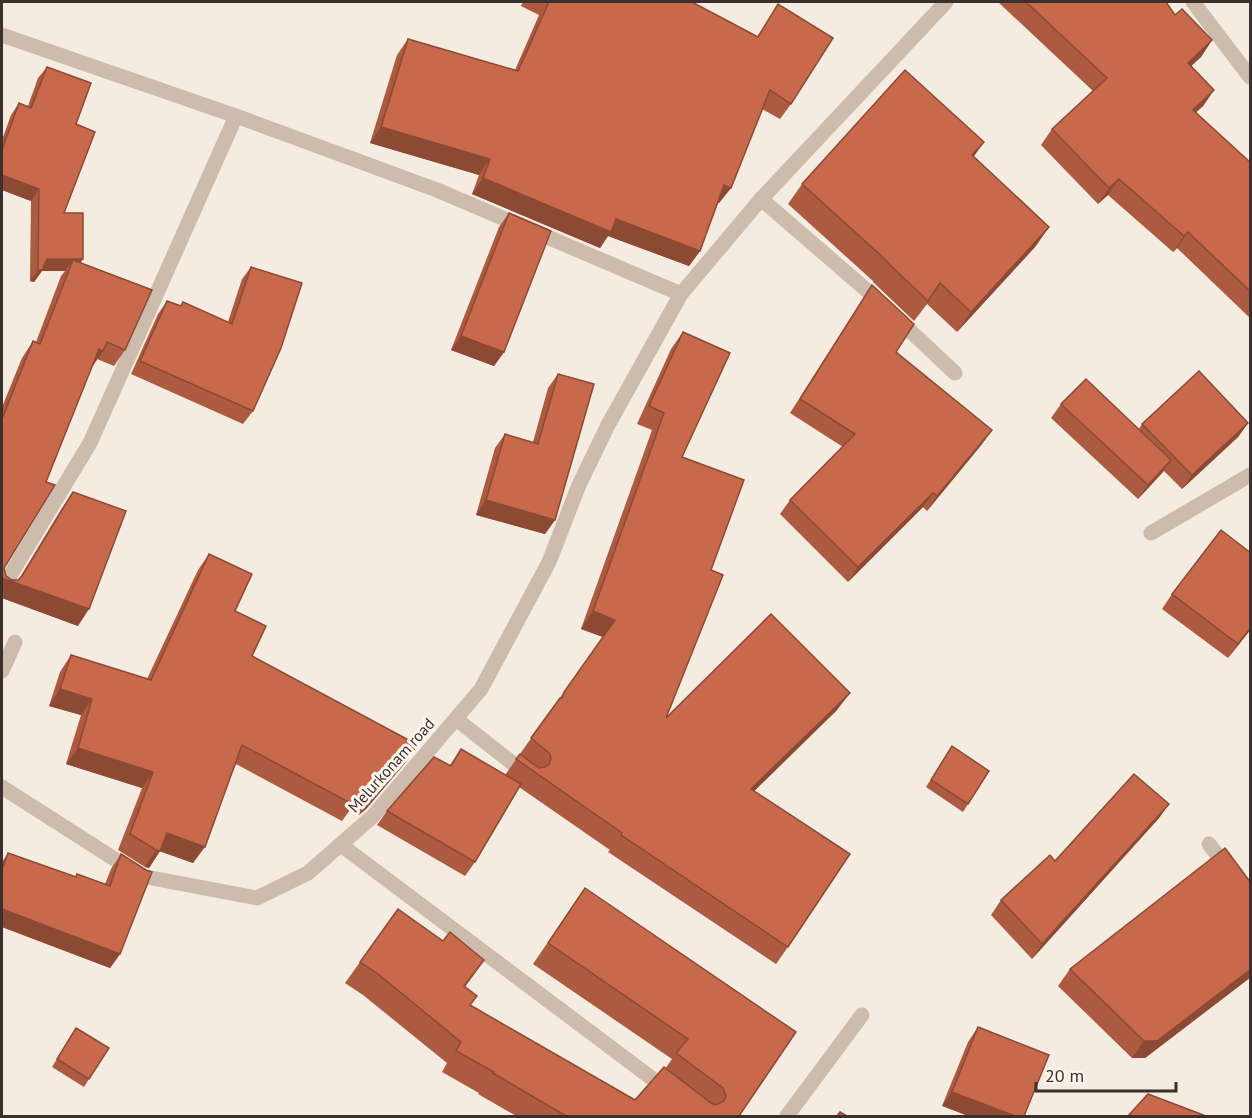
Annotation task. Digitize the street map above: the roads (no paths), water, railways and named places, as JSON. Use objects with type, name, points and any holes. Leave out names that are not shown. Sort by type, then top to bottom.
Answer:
[{"type":"street","name":"Melurkonam road","points":[[2,788],[141,876],[257,898],[308,873],[373,816],[481,689],[549,562],[579,485],[608,425],[681,294],[761,199],[946,2]]},
{"type":"street","points":[[1193,2],[1251,77]]},
{"type":"street","points":[[2,35],[236,116],[437,190],[681,294]]},
{"type":"street","points":[[2,586],[90,443],[236,116]]},
{"type":"street","points":[[761,199],[870,293],[955,373]]},
{"type":"street","points":[[1151,533],[1251,476]]},
{"type":"street","points":[[2,671],[15,642]]},
{"type":"street","points":[[456,719],[529,776]]},
{"type":"street","points":[[341,844],[702,1116]]},
{"type":"street","points":[[1209,844],[1251,898]]},
{"type":"street","points":[[787,1116],[862,1015]]}]
